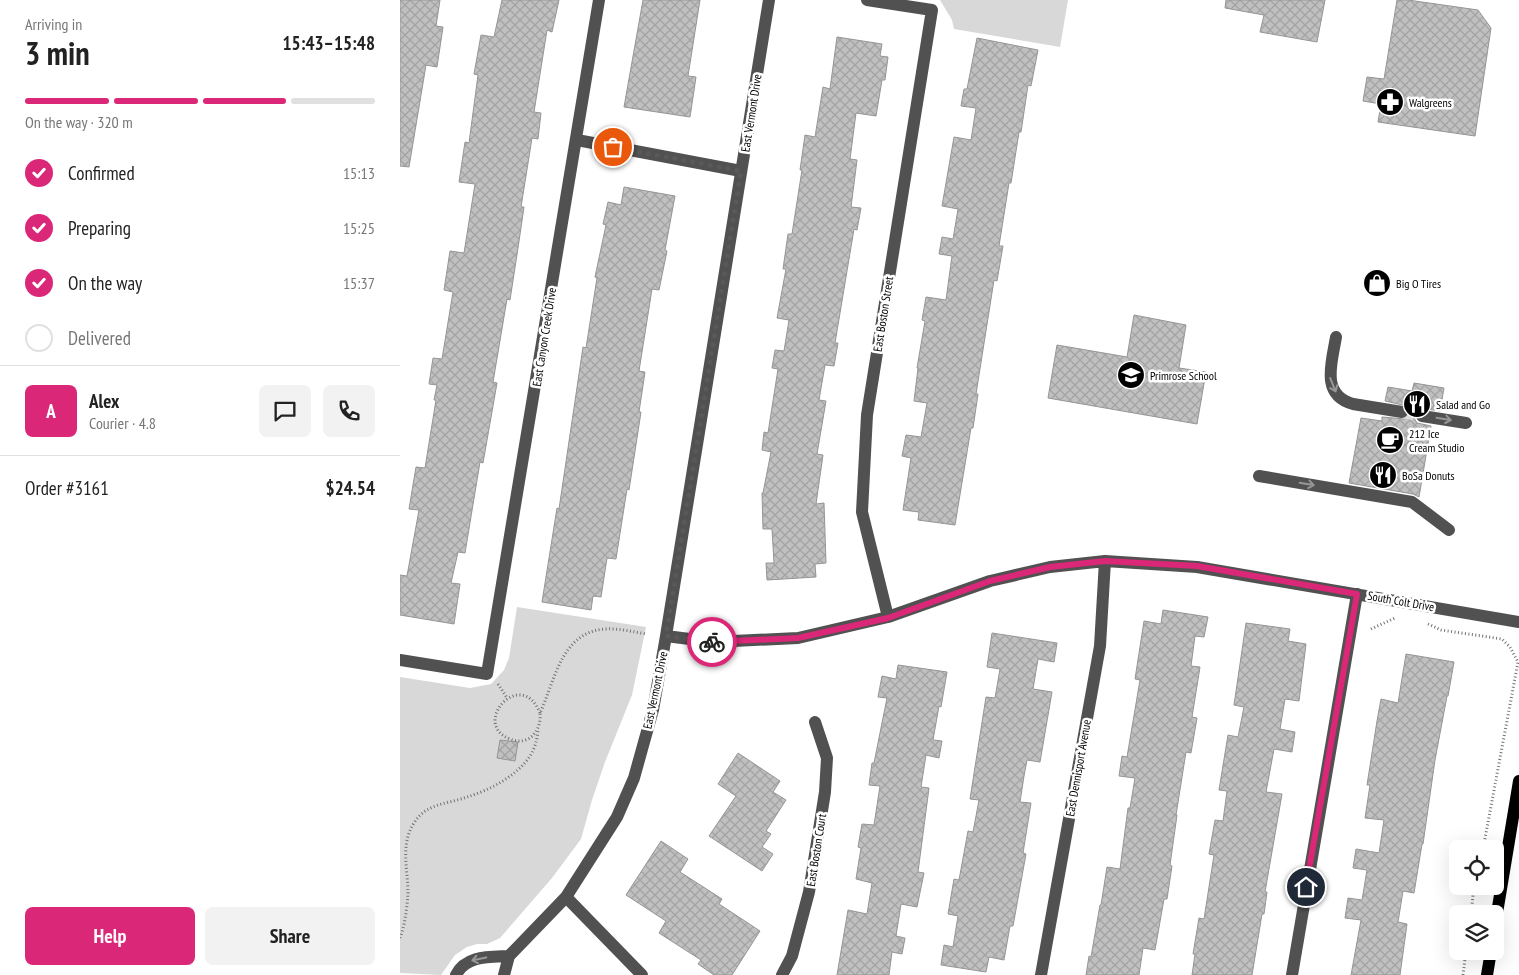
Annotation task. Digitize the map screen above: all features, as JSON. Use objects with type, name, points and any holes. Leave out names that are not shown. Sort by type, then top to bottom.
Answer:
[{"type":"main road","points":[[1498,905],[1519,781]]},
{"type":"main road","points":[[1487,975],[1490,960]]},
{"type":"street","name":"East Canyon Creek Drive","points":[[491,676],[598,0]]},
{"type":"street","name":"East Vermont Drive","points":[[504,975],[509,956],[566,897],[617,817],[634,778],[653,710],[769,0]]},
{"type":"street","name":"East Boston Street","points":[[867,0],[932,10],[866,414],[862,512],[888,618]]},
{"type":"street","points":[[576,140],[741,171]]},
{"type":"street","points":[[1336,337],[1330,377],[1337,395],[1347,402],[1402,412]]},
{"type":"street","points":[[1422,416],[1466,423]]},
{"type":"street","points":[[1259,476],[1412,502],[1448,530]]},
{"type":"street","name":"South Colt Drive","points":[[666,636],[713,642],[798,638],[888,618],[990,581],[1050,567],[1105,561],[1197,566],[1519,622]]},
{"type":"street","name":"East Dennisport Avenue","points":[[1042,975],[1100,646],[1105,561]]},
{"type":"street","points":[[1292,975],[1357,594]]},
{"type":"street","points":[[400,660],[491,676]]},
{"type":"street","name":"East Boston Court","points":[[782,975],[792,956],[809,892],[825,792],[827,758],[815,722]]},
{"type":"street","points":[[566,897],[642,975]]},
{"type":"street","points":[[456,975],[459,969],[472,960],[509,956]]},
{"type":"path","points":[[1370,629],[1394,618],[1401,619]]},
{"type":"path","points":[[1424,622],[1441,630],[1502,639],[1518,662],[1485,840]]},
{"type":"path","points":[[540,712],[559,664],[577,639],[589,632],[604,629],[647,634]]},
{"type":"path","points":[[491,676],[507,698]]},
{"type":"path","points":[[400,938],[408,894],[406,844],[409,831],[415,821],[429,808],[484,792],[507,778],[530,756],[536,744],[541,720],[538,706],[528,697],[521,695],[507,698],[497,710],[495,717],[496,725],[506,738],[521,741],[528,739],[539,728]]},
{"type":"path","points":[[1463,975],[1465,960]]},
{"type":"shaded area","points":[[940,0],[1068,0],[1060,47],[954,29],[952,20]]},
{"type":"shaded area","points":[[517,607],[646,627],[632,695],[605,762],[581,839],[552,878],[500,938],[487,944],[467,947],[455,955],[441,975],[400,973],[400,677],[470,688],[491,684],[504,670],[509,658]]},
{"type":"building","points":[[400,0],[440,0],[436,26],[443,27],[437,67],[426,65],[409,167],[400,166]]},
{"type":"building","points":[[502,0],[559,0],[552,32],[547,30],[534,112],[541,113],[538,139],[532,138],[521,207],[524,207],[518,248],[510,300],[507,299],[493,382],[497,383],[483,463],[480,462],[465,553],[458,552],[451,583],[460,584],[454,624],[400,615],[400,575],[407,576],[419,510],[409,509],[416,467],[425,468],[436,400],[434,400],[437,385],[429,384],[433,358],[442,359],[453,292],[444,290],[450,251],[464,253],[475,184],[459,182],[465,142],[469,143],[478,75],[474,74],[481,35],[494,37]]},
{"type":"building","points":[[643,0],[700,0],[688,76],[696,77],[690,117],[624,107]]},
{"type":"building","points":[[1226,0],[1325,0],[1317,42],[1260,32],[1264,15],[1225,8]]},
{"type":"building","name":"Walgreens","points":[[1397,0],[1478,10],[1491,28],[1475,136],[1378,122],[1381,104],[1363,101],[1367,77],[1384,79]]},
{"type":"building","points":[[837,37],[882,44],[880,56],[888,57],[885,80],[882,80],[876,116],[856,113],[850,159],[857,160],[851,207],[861,208],[857,230],[854,229],[835,343],[838,343],[834,366],[825,365],[819,400],[826,401],[817,454],[823,455],[816,504],[824,503],[826,563],[815,564],[816,577],[767,580],[766,563],[774,563],[772,529],[763,529],[762,493],[771,452],[762,450],[764,432],[768,433],[778,369],[772,368],[775,350],[784,351],[789,320],[777,318],[786,269],[783,269],[788,234],[792,234],[802,170],[800,170],[805,135],[815,137],[823,87],[830,89]]},
{"type":"building","points":[[977,38],[1038,50],[1031,86],[1028,85],[1021,132],[1019,132],[1011,183],[1009,183],[999,246],[1003,246],[997,281],[994,280],[976,394],[978,394],[973,428],[971,428],[955,525],[918,520],[919,512],[903,510],[911,458],[902,456],[906,435],[921,437],[927,403],[914,401],[917,368],[925,321],[922,320],[926,297],[946,300],[952,256],[939,254],[942,237],[953,239],[958,209],[942,206],[954,137],[971,140],[976,108],[961,106],[964,89],[967,89]]},
{"type":"building","points":[[624,187],[675,196],[659,290],[652,289],[639,371],[645,372],[639,412],[641,412],[616,559],[607,558],[601,597],[593,596],[591,610],[542,602],[557,508],[559,509],[583,347],[586,348],[597,278],[595,277],[606,225],[603,224],[608,202],[621,205]]},
{"type":"building","points":[[1134,315],[1186,325],[1179,368],[1206,372],[1197,424],[1048,398],[1057,345],[1127,357]]},
{"type":"building","points":[[1414,383],[1444,388],[1440,411],[1420,408],[1414,414],[1417,423],[1431,426],[1419,497],[1413,494],[1349,483],[1361,418],[1382,421],[1382,417],[1405,419],[1410,413],[1407,406],[1385,401],[1388,387],[1412,391]]},
{"type":"building","points":[[1163,610],[1208,617],[1204,637],[1195,636],[1191,666],[1200,667],[1192,717],[1197,718],[1191,753],[1186,752],[1176,815],[1167,899],[1164,899],[1155,950],[1143,948],[1139,975],[1086,975],[1107,867],[1120,869],[1128,808],[1130,808],[1135,778],[1119,776],[1122,756],[1127,757],[1140,680],[1135,679],[1144,621],[1161,624]]},
{"type":"building","points":[[1246,623],[1290,629],[1288,641],[1306,644],[1299,701],[1285,699],[1280,729],[1295,732],[1292,752],[1274,749],[1266,792],[1282,794],[1265,892],[1267,892],[1264,914],[1262,914],[1252,975],[1192,975],[1195,954],[1193,954],[1199,918],[1204,919],[1214,855],[1209,854],[1215,820],[1223,821],[1227,791],[1219,790],[1228,735],[1238,737],[1244,707],[1234,705]]},
{"type":"building","points":[[992,633],[1057,643],[1054,662],[1038,659],[1033,689],[1052,692],[1040,762],[1027,760],[1024,776],[1020,802],[1031,803],[1023,853],[1026,854],[1013,926],[1010,926],[1004,960],[989,957],[986,972],[941,965],[944,945],[953,947],[958,916],[948,914],[954,879],[959,880],[968,831],[973,832],[979,800],[970,799],[986,697],[995,698],[1000,669],[987,667]]},
{"type":"building","points":[[1406,654],[1454,662],[1435,760],[1423,844],[1414,893],[1403,891],[1398,922],[1407,924],[1400,975],[1351,975],[1361,920],[1345,918],[1348,898],[1362,900],[1367,870],[1353,868],[1356,849],[1379,853],[1384,820],[1365,818],[1370,785],[1367,785],[1377,721],[1381,699],[1398,703]]},
{"type":"building","points":[[898,665],[947,672],[933,740],[942,741],[939,758],[926,755],[921,787],[929,788],[918,872],[924,873],[917,907],[901,904],[896,936],[905,938],[902,954],[892,952],[889,975],[837,975],[848,910],[867,914],[872,883],[856,879],[861,848],[858,847],[862,824],[874,825],[880,786],[869,785],[872,763],[874,763],[887,698],[878,697],[882,676],[896,679]]},
{"type":"building","points":[[500,740],[518,742],[515,761],[497,758]]},
{"type":"building","points":[[738,753],[780,781],[773,792],[786,800],[766,831],[771,834],[762,847],[773,854],[762,871],[709,836],[736,796],[718,784]]},
{"type":"building","points":[[661,841],[688,859],[680,872],[722,899],[719,904],[760,931],[732,975],[714,975],[698,964],[701,960],[659,933],[666,921],[626,895]]},
{"type":"tunnel","points":[[1402,412],[1422,416]]},
{"type":"way so far","points":[[613,147],[741,171],[666,636],[712,642]]},
{"type":"place","name":"Walgreens","points":[[1390,102]]},
{"type":"place","name":"Big O Tires","points":[[1377,283]]},
{"type":"place","name":"Primrose School","points":[[1131,375]]},
{"type":"place","name":"Salad and Go","points":[[1417,404]]},
{"type":"place","name":"212 Ice Cream Studio","points":[[1390,440]]},
{"type":"place","name":"BoSa Donuts","points":[[1383,475]]},
{"type":"route","points":[[712,642],[798,638],[888,618],[990,581],[1050,567],[1105,561],[1197,566],[1357,594],[1306,887]]}]
